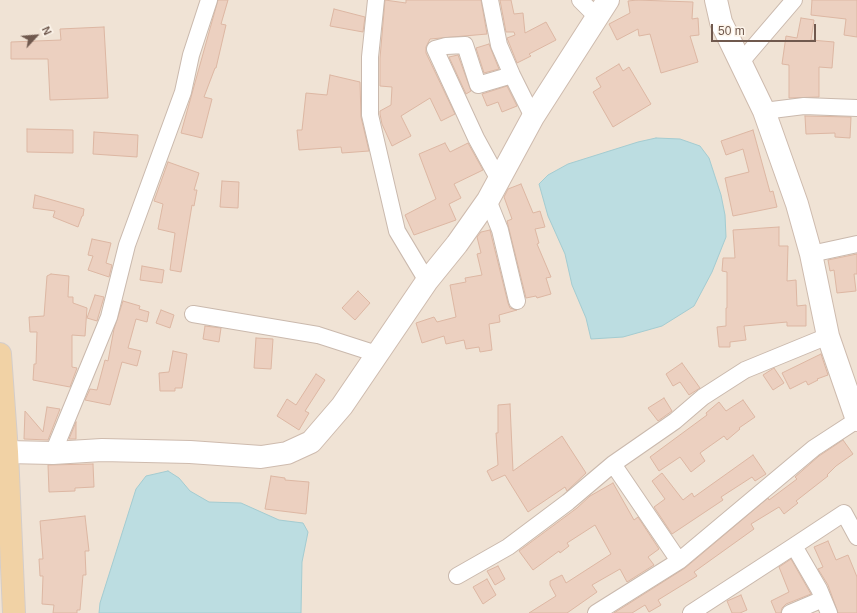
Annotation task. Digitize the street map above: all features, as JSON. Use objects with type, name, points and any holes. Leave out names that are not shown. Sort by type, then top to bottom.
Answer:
[{"type":"main road","points":[[716,0],[721,22],[764,111],[797,204],[812,254],[828,336],[857,420]]},
{"type":"main road","points":[[7,452],[53,453],[110,450],[190,452],[261,457],[287,453],[311,442],[342,406],[427,281],[457,244],[488,200],[533,117],[602,8]]},
{"type":"main road","points":[[0,354],[7,452],[5,532],[14,613]]},
{"type":"street","points":[[53,453],[109,317],[127,245],[182,92],[191,55],[209,0]]},
{"type":"street","points":[[376,0],[370,57],[370,115],[397,231],[427,281]]},
{"type":"street","points":[[490,0],[499,45],[533,117]]},
{"type":"street","points":[[580,0],[602,8]]},
{"type":"street","points":[[740,64],[794,0]]},
{"type":"street","points":[[500,180],[476,138],[435,50],[446,46],[465,45],[478,85],[512,75]]},
{"type":"street","points":[[764,111],[804,106],[857,108]]},
{"type":"street","points":[[488,200],[500,230],[517,301]]},
{"type":"street","points":[[812,254],[857,244]]},
{"type":"street","points":[[193,314],[318,336],[377,354]]},
{"type":"street","points":[[457,576],[508,546],[568,502],[613,464],[675,421],[703,397],[745,370],[828,336]]},
{"type":"street","points":[[596,613],[678,561],[814,448],[857,420]]},
{"type":"street","points":[[613,464],[678,561]]},
{"type":"street","points":[[691,613],[844,513],[857,537]]},
{"type":"street","points":[[790,613],[826,606],[794,546]]},
{"type":"shaded area","points":[[0,0],[857,0],[857,613],[0,613]]},
{"type":"water","points":[[656,138],[680,139],[700,146],[709,158],[721,195],[725,215],[726,237],[712,272],[694,306],[662,326],[623,337],[591,339],[586,318],[572,285],[565,254],[548,216],[539,184],[548,175],[568,164],[638,142]]},
{"type":"water","points":[[168,471],[179,478],[190,491],[209,502],[241,503],[279,520],[303,523],[308,532],[302,562],[301,613],[99,613],[100,603],[136,489],[146,476]]},
{"type":"building","points":[[218,0],[228,0],[221,24],[226,25],[216,68],[204,97],[212,99],[202,138],[181,133]]},
{"type":"building","points":[[385,0],[406,3],[406,0],[481,0],[487,34],[430,39],[426,47],[426,53],[455,114],[441,121],[430,98],[401,116],[411,136],[392,146],[382,124],[380,114],[380,111],[391,105],[392,87],[380,86],[380,58]]},
{"type":"building","points":[[500,0],[511,0],[514,14],[523,13],[525,33],[546,22],[556,40],[529,54],[531,56],[517,63],[507,38],[515,35],[514,32],[506,32]]},
{"type":"building","points":[[812,0],[857,0],[857,37],[844,35],[846,19],[811,15]]},
{"type":"building","points":[[628,1],[693,2],[692,19],[698,18],[699,35],[690,36],[698,62],[661,73],[650,34],[639,36],[638,29],[617,40],[609,24],[630,13]]},
{"type":"building","points":[[334,9],[365,17],[363,32],[330,26]]},
{"type":"building","points":[[801,18],[814,20],[811,40],[834,42],[832,68],[819,67],[819,97],[789,98],[789,65],[782,64],[786,36],[797,38]]},
{"type":"building","points":[[104,27],[108,98],[50,100],[48,59],[11,59],[11,42],[61,40],[60,29]]},
{"type":"building","points":[[489,44],[499,69],[484,73],[476,48]]},
{"type":"building","points":[[458,55],[471,91],[466,94],[449,57]]},
{"type":"building","points":[[619,64],[623,71],[629,67],[651,104],[613,127],[593,92],[601,87],[596,78]]},
{"type":"building","points":[[330,75],[360,82],[361,117],[369,151],[342,153],[341,147],[299,150],[297,130],[302,130],[306,93],[327,95]]},
{"type":"building","points":[[507,86],[517,106],[502,112],[498,102],[487,106],[482,94]]},
{"type":"building","points":[[805,116],[851,117],[850,138],[835,137],[835,133],[806,134]]},
{"type":"building","points":[[27,129],[73,130],[73,153],[27,152]]},
{"type":"building","points":[[753,130],[770,192],[773,191],[777,207],[733,216],[725,178],[749,172],[743,149],[726,155],[721,141]]},
{"type":"building","points":[[94,132],[138,135],[137,157],[93,154]]},
{"type":"building","points":[[445,143],[450,152],[468,143],[483,170],[454,184],[461,198],[449,204],[456,220],[414,235],[405,215],[436,199],[419,154]]},
{"type":"building","points":[[168,162],[199,173],[194,190],[197,190],[194,206],[192,205],[181,272],[170,270],[175,233],[158,229],[163,204],[154,201]]},
{"type":"building","points":[[222,181],[239,182],[238,208],[220,207]]},
{"type":"building","points":[[521,184],[533,213],[540,211],[545,227],[535,229],[539,243],[537,244],[551,277],[546,278],[551,294],[537,298],[536,296],[526,298],[507,221],[512,219],[504,197],[508,189]]},
{"type":"building","points":[[35,195],[84,209],[83,216],[78,227],[53,217],[55,211],[33,208]]},
{"type":"building","points":[[779,227],[779,246],[788,246],[787,281],[796,280],[797,306],[806,305],[806,326],[787,326],[787,322],[744,326],[746,340],[730,342],[730,347],[719,347],[717,327],[726,326],[727,308],[727,272],[722,271],[723,258],[735,258],[733,230]]},
{"type":"building","points":[[490,230],[508,303],[510,308],[517,310],[499,315],[500,322],[489,324],[492,350],[480,352],[479,347],[466,349],[464,340],[446,344],[444,336],[422,343],[416,323],[434,317],[437,322],[456,317],[450,285],[466,282],[465,278],[482,275],[477,254],[481,253],[477,237],[481,232]]},
{"type":"building","points":[[92,239],[111,243],[106,263],[112,265],[109,277],[88,270],[93,256],[88,255]]},
{"type":"building","points":[[857,254],[857,274],[854,274],[856,291],[837,293],[834,270],[830,271],[828,260]]},
{"type":"building","points":[[142,266],[164,270],[162,283],[140,280]]},
{"type":"building","points":[[51,274],[69,276],[68,297],[73,297],[73,303],[87,308],[85,336],[72,335],[72,367],[77,368],[70,387],[33,380],[34,364],[36,364],[37,332],[30,332],[29,317],[44,316],[47,276]]},
{"type":"building","points":[[358,291],[370,303],[355,320],[342,308]]},
{"type":"building","points":[[95,295],[104,297],[97,321],[87,318]]},
{"type":"building","points":[[123,301],[140,306],[139,309],[149,312],[147,322],[136,319],[128,348],[141,351],[137,366],[122,362],[110,405],[85,400],[90,389],[97,390],[105,360],[108,361],[114,329]]},
{"type":"building","points":[[161,310],[174,315],[170,328],[156,323]]},
{"type":"building","points":[[205,326],[221,328],[219,342],[203,339]]},
{"type":"building","points":[[256,338],[273,339],[271,369],[254,368]]},
{"type":"building","points":[[173,351],[187,354],[182,388],[175,388],[175,391],[160,391],[159,373],[169,372]]},
{"type":"building","points":[[821,354],[828,375],[817,379],[818,380],[808,385],[806,381],[790,389],[782,373]]},
{"type":"building","points":[[682,363],[700,388],[689,395],[680,382],[673,386],[666,374]]},
{"type":"building","points":[[774,368],[784,383],[773,390],[763,375]]},
{"type":"building","points":[[316,374],[325,380],[305,411],[309,413],[299,430],[277,416],[287,399],[296,405]]},
{"type":"building","points":[[664,398],[672,411],[658,421],[648,408]]},
{"type":"building","points":[[743,400],[755,417],[739,428],[740,429],[727,440],[724,436],[700,453],[705,461],[691,472],[680,457],[659,471],[650,457],[707,415],[706,413],[719,402],[726,411]]},
{"type":"building","points":[[510,404],[513,471],[562,436],[586,473],[567,491],[565,487],[528,512],[505,475],[492,481],[487,471],[498,465],[496,433],[498,433],[498,405]]},
{"type":"building","points":[[47,407],[60,409],[48,440],[24,439],[25,411],[43,432]]},
{"type":"building","points":[[76,422],[76,439],[69,439]]},
{"type":"building","points":[[843,440],[853,454],[836,466],[827,475],[828,476],[796,501],[798,503],[784,514],[779,507],[751,524],[754,529],[694,572],[697,576],[658,600],[661,605],[649,612],[645,605],[632,613],[614,613],[685,568],[768,498],[769,500],[797,479],[795,477],[819,456]]},
{"type":"building","points":[[753,455],[766,474],[755,481],[752,477],[721,497],[723,500],[672,534],[654,507],[665,499],[652,481],[662,473],[683,500],[692,493],[694,497]]},
{"type":"building","points":[[93,464],[94,487],[75,488],[75,491],[49,492],[48,465]]},
{"type":"building","points":[[271,476],[285,478],[285,480],[309,482],[306,514],[265,509]]},
{"type":"building","points":[[613,483],[634,520],[638,517],[659,549],[648,557],[654,565],[627,582],[620,569],[592,585],[597,592],[567,613],[529,613],[556,596],[550,585],[550,581],[562,575],[566,583],[611,554],[595,525],[567,543],[569,546],[560,553],[559,551],[533,570],[519,551],[577,508],[590,496]]},
{"type":"building","points":[[85,516],[89,551],[85,551],[86,575],[83,575],[80,610],[77,610],[77,613],[53,613],[54,605],[42,604],[43,576],[40,576],[39,559],[43,559],[40,521]]},
{"type":"building","points":[[828,541],[836,560],[848,555],[857,577],[857,613],[838,613],[828,585],[818,569],[823,567],[814,547]]},
{"type":"building","points":[[791,559],[811,594],[786,604],[782,608],[781,613],[776,613],[771,601],[789,592],[779,567]]},
{"type":"building","points":[[498,566],[505,579],[495,585],[487,571]]},
{"type":"building","points":[[487,579],[496,595],[483,604],[473,587]]},
{"type":"building","points":[[741,595],[747,610],[740,613],[732,613],[727,601]]}]
